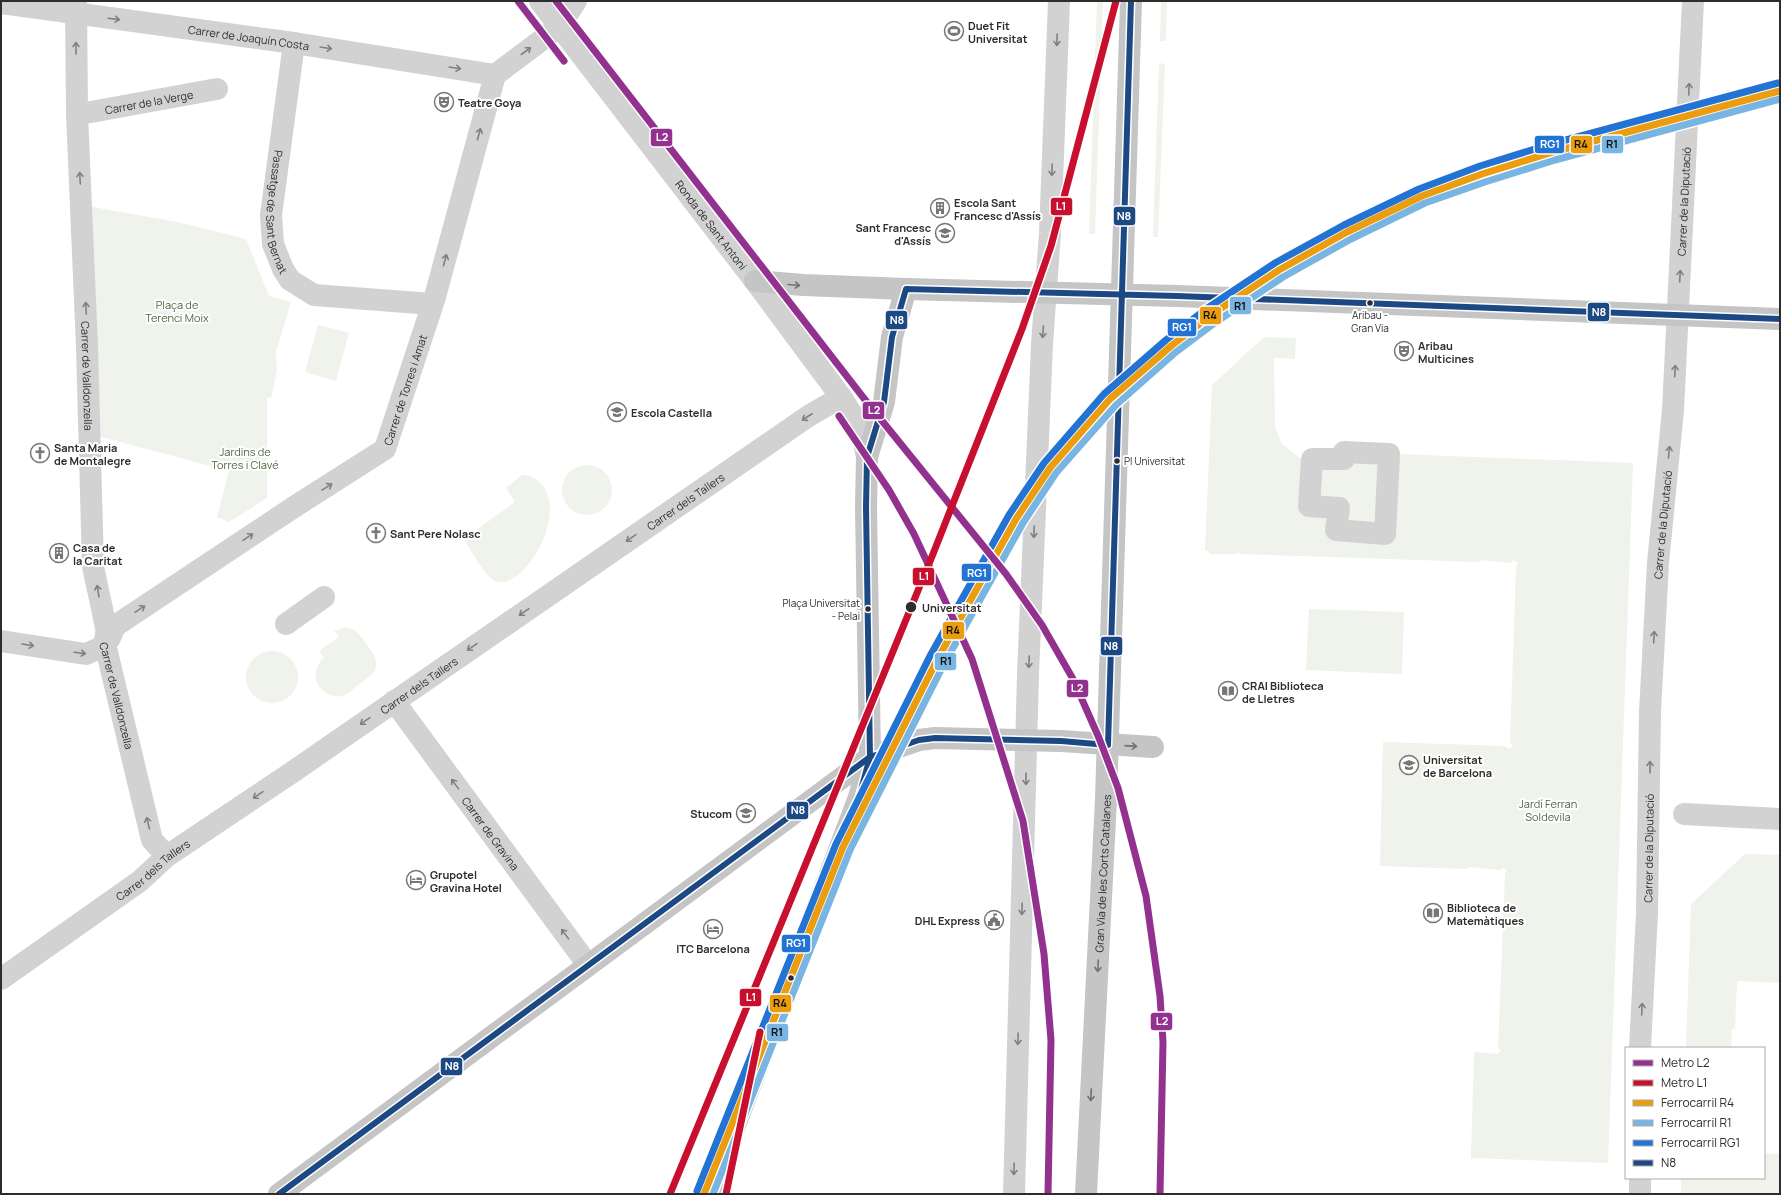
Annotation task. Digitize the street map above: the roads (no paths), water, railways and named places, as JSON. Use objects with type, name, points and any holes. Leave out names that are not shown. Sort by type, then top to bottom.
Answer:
[{"type":"main road","name":"Gran Via de les Corts Catalanes","points":[[1086,1194],[1108,745],[1132,1]]},
{"type":"main road","points":[[755,281],[803,285],[906,289],[1122,295],[1780,319]]},
{"type":"main road","points":[[709,1194],[847,830],[859,797],[870,757],[866,507],[867,457],[884,402],[892,336],[906,289]]},
{"type":"main road","points":[[279,1194],[870,757],[919,740],[935,738],[1027,740],[1153,747]]},
{"type":"street","name":"Ronda de Sant Antoni","points":[[540,1],[755,281],[841,397],[858,422],[864,438],[867,457]]},
{"type":"street","points":[[495,75],[559,26],[576,1]]},
{"type":"street","points":[[1014,1194],[1028,674],[1045,293],[1050,239],[1059,1]]},
{"type":"street","name":"Carrer de la Diputació","points":[[1640,1047],[1646,913],[1650,712],[1658,563],[1673,410],[1693,1]]},
{"type":"street","name":"Carrer de Joaquín Costa","points":[[1,3],[76,8],[495,75]]},
{"type":"street","name":"Carrer de Valldonzella","points":[[76,8],[77,114],[87,347],[93,566],[100,606],[106,629],[104,646],[107,652],[152,840],[167,856]]},
{"type":"street","name":"Passatge de Sant Bernat","points":[[294,42],[271,216],[273,244],[283,269],[290,280],[314,295],[432,304]]},
{"type":"street","name":"Carrer de Torres i Amat","points":[[104,646],[110,638],[115,626],[294,507],[385,450],[432,304],[495,75]]},
{"type":"street","name":"Carrer de la Verge","points":[[80,114],[217,89]]},
{"type":"street","name":"Carrer dels Tallers","points":[[1,979],[140,881],[167,856],[807,417],[841,397]]},
{"type":"street","points":[[1344,452],[1389,454],[1385,534],[1336,530],[1339,508],[1309,506],[1312,458],[1344,459],[1344,452]]},
{"type":"street","points":[[286,624],[324,597]]},
{"type":"street","points":[[1,641],[86,654],[104,646]]},
{"type":"street","name":"Carrer de Gravina","points":[[394,701],[588,965]]},
{"type":"street","points":[[1684,814],[1780,819]]},
{"type":"street","points":[[1640,1179],[1640,1194]]},
{"type":"metro line","name":"L2","points":[[518,1],[564,61]]},
{"type":"metro line","name":"L2","points":[[556,1],[866,401],[1006,574],[1042,625],[1073,679],[1099,738],[1118,788],[1146,896],[1160,996],[1163,1042],[1160,1194]]},
{"type":"metro line","name":"L1","points":[[670,1194],[933,554],[1022,329],[1051,246],[1116,1]]},
{"type":"metro line","name":"L2","points":[[839,416],[889,490],[914,534],[972,659],[1023,821],[1044,954],[1051,1040],[1048,1194]]},
{"type":"metro line","name":"L1","points":[[726,1194],[760,1032]]},
{"type":"rail line","name":"RG1","points":[[697,1191],[836,844],[930,656],[1009,515],[1044,463],[1104,394],[1166,340],[1206,309],[1275,263],[1344,225],[1419,189],[1480,166],[1551,144],[1778,83]]},
{"type":"rail line","name":"R4","points":[[704,1194],[843,847],[937,660],[1016,519],[1050,468],[1110,399],[1171,346],[1211,315],[1279,270],[1347,232],[1422,196],[1482,174],[1553,152],[1780,91]]},
{"type":"rail line","name":"R1","points":[[713,1194],[850,850],[944,664],[1023,523],[1056,473],[1116,405],[1176,352],[1216,322],[1283,277],[1351,239],[1425,203],[1555,160],[1780,99]]},
{"type":"place","name":"Duet Fit Universitat","points":[[954,31]]},
{"type":"place","name":"Teatre Goya","points":[[444,102]]},
{"type":"place","name":"Escola Sant Francesc d'Assís","points":[[940,208]]},
{"type":"place","name":"Sant Francesc d'Assís","points":[[945,233]]},
{"type":"place","name":"Aribau - Gran Via","points":[[1370,303]]},
{"type":"place","name":"Aribau Multicines","points":[[1404,351]]},
{"type":"place","name":"Escola Castella","points":[[617,412]]},
{"type":"place","name":"Santa Maria de Montalegre","points":[[40,453]]},
{"type":"place","name":"Pl Universitat","points":[[1117,461]]},
{"type":"place","name":"Sant Pere Nolasc","points":[[376,533]]},
{"type":"place","name":"Casa de la Caritat","points":[[59,553]]},
{"type":"place","name":"Universitat","points":[[911,607]]},
{"type":"place","name":"Plaça Universitat - Pelai","points":[[868,609]]},
{"type":"place","name":"CRAI Biblioteca de Lletres","points":[[1228,691]]},
{"type":"place","name":"Universitat de Barcelona","points":[[1409,765]]},
{"type":"place","name":"Stucom","points":[[746,813]]},
{"type":"place","name":"Grupotel Gravina Hotel","points":[[416,880]]},
{"type":"place","name":"Biblioteca de Matemàtiques","points":[[1433,913]]},
{"type":"place","name":"DHL Express","points":[[994,920]]},
{"type":"place","name":"ITC Barcelona","points":[[713,929]]},
{"type":"park label","name":"Plaça de Terenci Moix","points":[[177,310]]},
{"type":"park label","name":"Jardins de Torres i Clavé","points":[[245,457]]},
{"type":"park label","name":"Jardí Ferran Soldevila","points":[[1548,809]]}]
